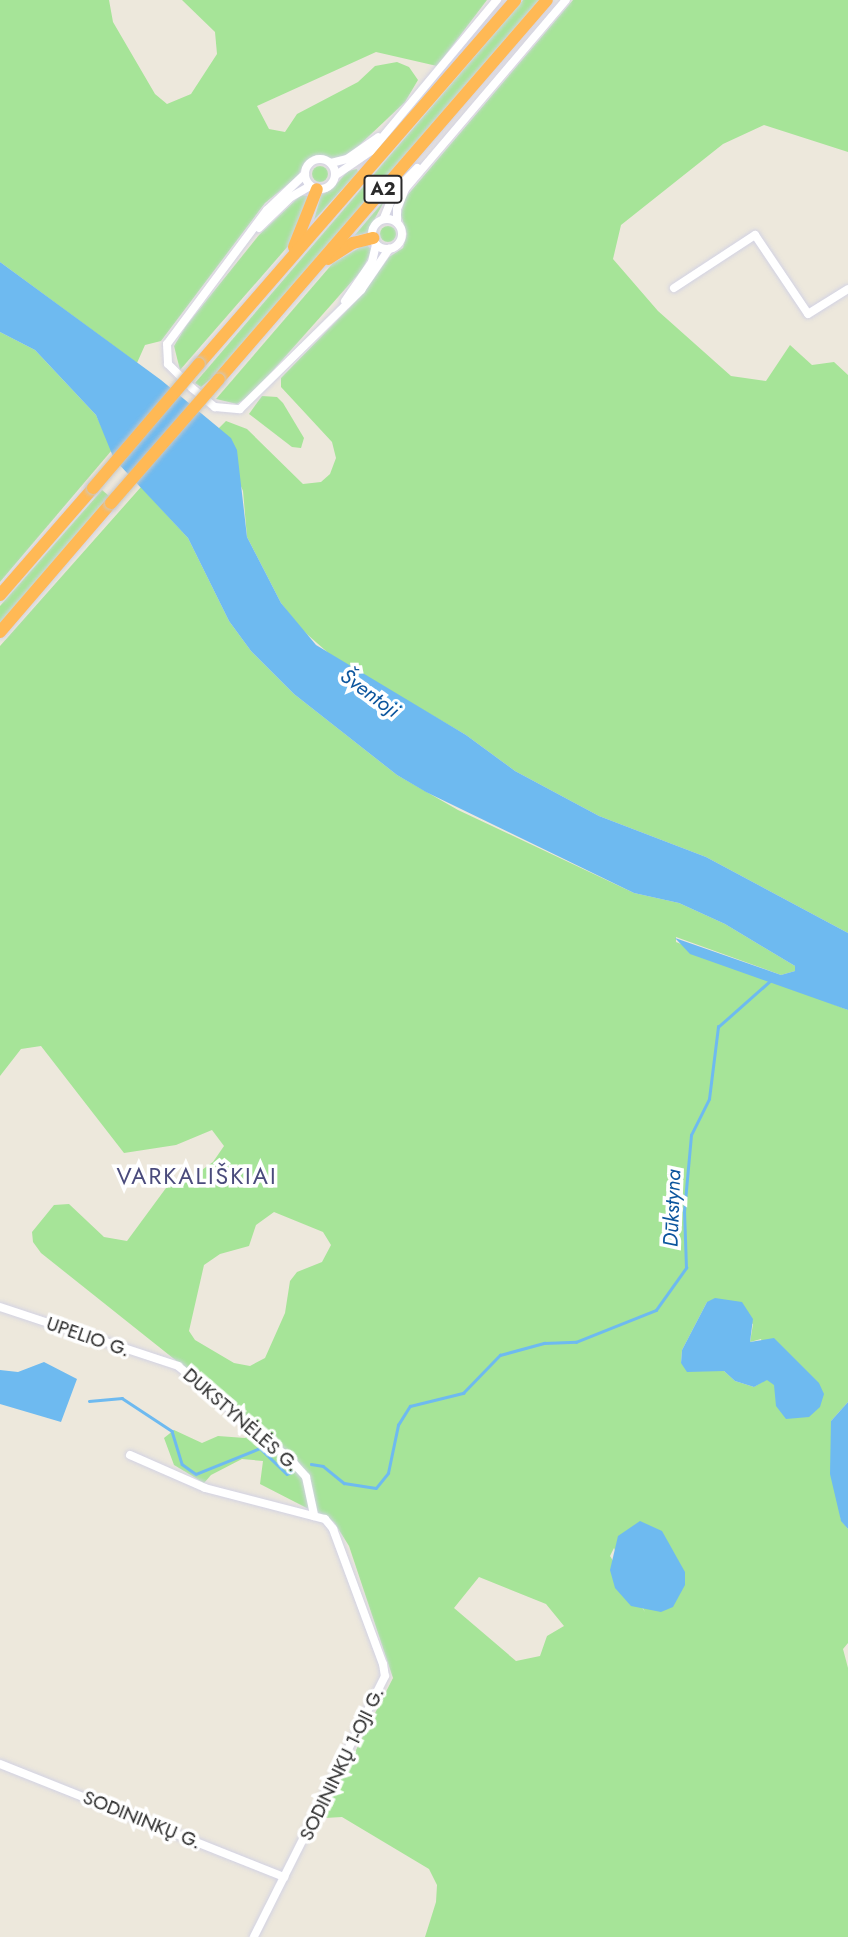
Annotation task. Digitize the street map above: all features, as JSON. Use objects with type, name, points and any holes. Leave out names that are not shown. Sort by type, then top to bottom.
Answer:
[{"type":"highway","name":"A2","points":[[0,595],[514,0]]},
{"type":"highway","name":"A2","points":[[0,632],[547,0]]},
{"type":"highway","points":[[279,272],[306,225],[314,188]]},
{"type":"highway","points":[[313,270],[353,243],[374,241]]},
{"type":"street","points":[[430,157],[400,199],[397,222],[403,236],[389,249],[361,290],[341,306],[240,409],[215,407],[168,364],[167,344],[256,230],[290,197],[331,185],[336,175],[360,161],[497,0]]},
{"type":"street","points":[[341,306],[372,262],[374,226],[384,218],[395,191],[430,157],[566,0]]},
{"type":"street","points":[[256,230],[267,210],[305,174],[312,161],[331,163],[363,149],[393,123]]},
{"type":"street","points":[[331,163],[336,175]]},
{"type":"street","points":[[305,174],[314,188]]},
{"type":"street","points":[[384,218],[397,222]]},
{"type":"street","points":[[674,288],[755,235],[808,314],[848,289]]},
{"type":"street","points":[[374,241],[389,249]]},
{"type":"street","name":"UPELIO G.","points":[[0,1307],[178,1366]]},
{"type":"street","name":"DUKSTYNĖLĖS G.","points":[[178,1366],[290,1459],[306,1477],[313,1516]]},
{"type":"street","points":[[130,1455],[205,1488],[313,1516]]},
{"type":"street","name":"SODININKŲ 1-OJI G.","points":[[254,1937],[385,1676],[333,1529],[325,1519],[313,1516]]},
{"type":"street","name":"SODININKŲ G.","points":[[0,1764],[284,1877]]},
{"type":"green space","points":[[0,0],[109,0],[113,22],[155,94],[167,104],[191,94],[217,54],[215,32],[182,0],[487,0],[437,66],[376,52],[257,106],[269,129],[285,132],[297,114],[358,82],[375,66],[397,62],[409,67],[418,80],[405,102],[351,153],[333,159],[316,155],[304,163],[298,176],[265,203],[161,341],[145,345],[137,363],[0,262]]},
{"type":"green space","points":[[523,0],[539,0],[215,375],[201,387],[195,383]]},
{"type":"green space","points":[[573,0],[848,0],[848,152],[764,125],[723,144],[621,225],[613,259],[658,311],[731,376],[766,381],[790,345],[812,365],[834,362],[848,375],[848,933],[706,857],[599,816],[515,771],[466,735],[334,658],[300,628],[281,603],[247,537],[243,491],[217,430],[226,421],[247,429],[303,484],[321,482],[330,474],[336,458],[332,442],[281,387],[281,378],[363,294],[389,257],[403,248],[407,234],[401,215],[405,198]]},
{"type":"green space","points":[[320,166],[328,174],[320,182],[312,174]]},
{"type":"green space","points":[[357,169],[358,172],[314,220],[321,195],[332,189],[348,171]]},
{"type":"green space","points":[[301,195],[308,196],[289,245],[180,370],[174,346],[186,326],[259,235]]},
{"type":"green space","points":[[386,198],[367,233],[354,236],[377,209]]},
{"type":"green space","points":[[388,226],[396,234],[388,242],[380,234]]},
{"type":"green space","points":[[366,244],[372,250],[362,270],[252,394],[237,404],[216,399],[333,263]]},
{"type":"green space","points":[[0,332],[35,350],[96,415],[112,450],[0,582]]},
{"type":"green space","points":[[262,396],[277,397],[283,403],[304,438],[301,448],[292,447],[249,414]]},
{"type":"green space","points":[[141,487],[188,538],[229,621],[251,651],[294,694],[397,775],[458,810],[634,893],[679,903],[725,924],[795,966],[795,971],[781,975],[676,937],[676,942],[848,1010],[848,1402],[831,1421],[841,1520],[848,1529],[848,1643],[843,1649],[848,1668],[848,1937],[425,1937],[436,1902],[437,1885],[429,1869],[342,1817],[325,1818],[318,1824],[393,1678],[349,1546],[334,1522],[260,1484],[263,1461],[242,1459],[211,1475],[204,1483],[174,1465],[164,1438],[174,1430],[202,1443],[218,1436],[245,1438],[252,1433],[252,1421],[41,1253],[33,1242],[32,1232],[54,1205],[69,1204],[104,1237],[127,1241],[166,1188],[188,1180],[213,1162],[224,1146],[212,1130],[176,1145],[124,1153],[41,1046],[21,1049],[0,1076],[0,646]],"holes":[[[274,1212],[323,1232],[331,1245],[322,1262],[297,1272],[290,1281],[285,1313],[265,1358],[250,1366],[234,1363],[195,1340],[189,1331],[204,1265],[220,1254],[249,1246],[256,1225]],[[707,1302],[753,1324],[750,1342],[761,1339],[786,1419],[774,1384],[767,1379],[754,1387],[735,1381],[724,1371],[681,1363],[682,1350]],[[614,1548],[645,1612],[610,1556]],[[479,1577],[546,1604],[564,1626],[547,1636],[540,1656],[516,1661],[454,1608]]]},
{"type":"green space","points":[[102,490],[109,496],[104,504],[0,624],[0,606]]},
{"type":"water","name":"Šventoji","points":[[0,262],[161,380],[231,438],[237,450],[247,537],[281,603],[316,645],[466,735],[515,771],[599,816],[706,857],[848,933],[848,1010],[690,954],[675,938],[781,975],[795,971],[795,966],[725,924],[679,903],[634,893],[426,792],[397,775],[294,694],[251,651],[229,621],[188,538],[114,459],[96,415],[35,350],[0,332]]},
{"type":"water","points":[[715,1298],[742,1302],[753,1319],[750,1342],[774,1338],[819,1383],[824,1394],[820,1407],[809,1417],[786,1419],[776,1406],[774,1385],[767,1380],[754,1387],[735,1381],[724,1371],[687,1372],[681,1363],[682,1350],[707,1302]]},
{"type":"water","points":[[44,1362],[77,1379],[61,1422],[0,1404],[0,1370],[18,1372]]},
{"type":"water","points":[[848,1402],[848,1529],[841,1521],[830,1474],[831,1421]]},
{"type":"water","points":[[640,1521],[662,1531],[685,1572],[685,1585],[673,1607],[661,1612],[631,1606],[615,1588],[610,1570],[618,1536]]},
{"type":"waterway","name":"Dūkstyna","points":[[311,1464],[323,1466],[344,1483],[376,1488],[388,1473],[398,1425],[410,1406],[463,1393],[500,1355],[544,1343],[576,1342],[656,1310],[686,1268],[684,1212],[691,1135],[709,1099],[718,1027],[770,981]]},
{"type":"waterway","name":"Dūkstyna","points":[[89,1401],[122,1398],[172,1431],[182,1464],[196,1474],[260,1448],[287,1474],[292,1472]]},
{"type":"district","name":"VARKALIŠKIAI","points":[[197,1176]]}]
